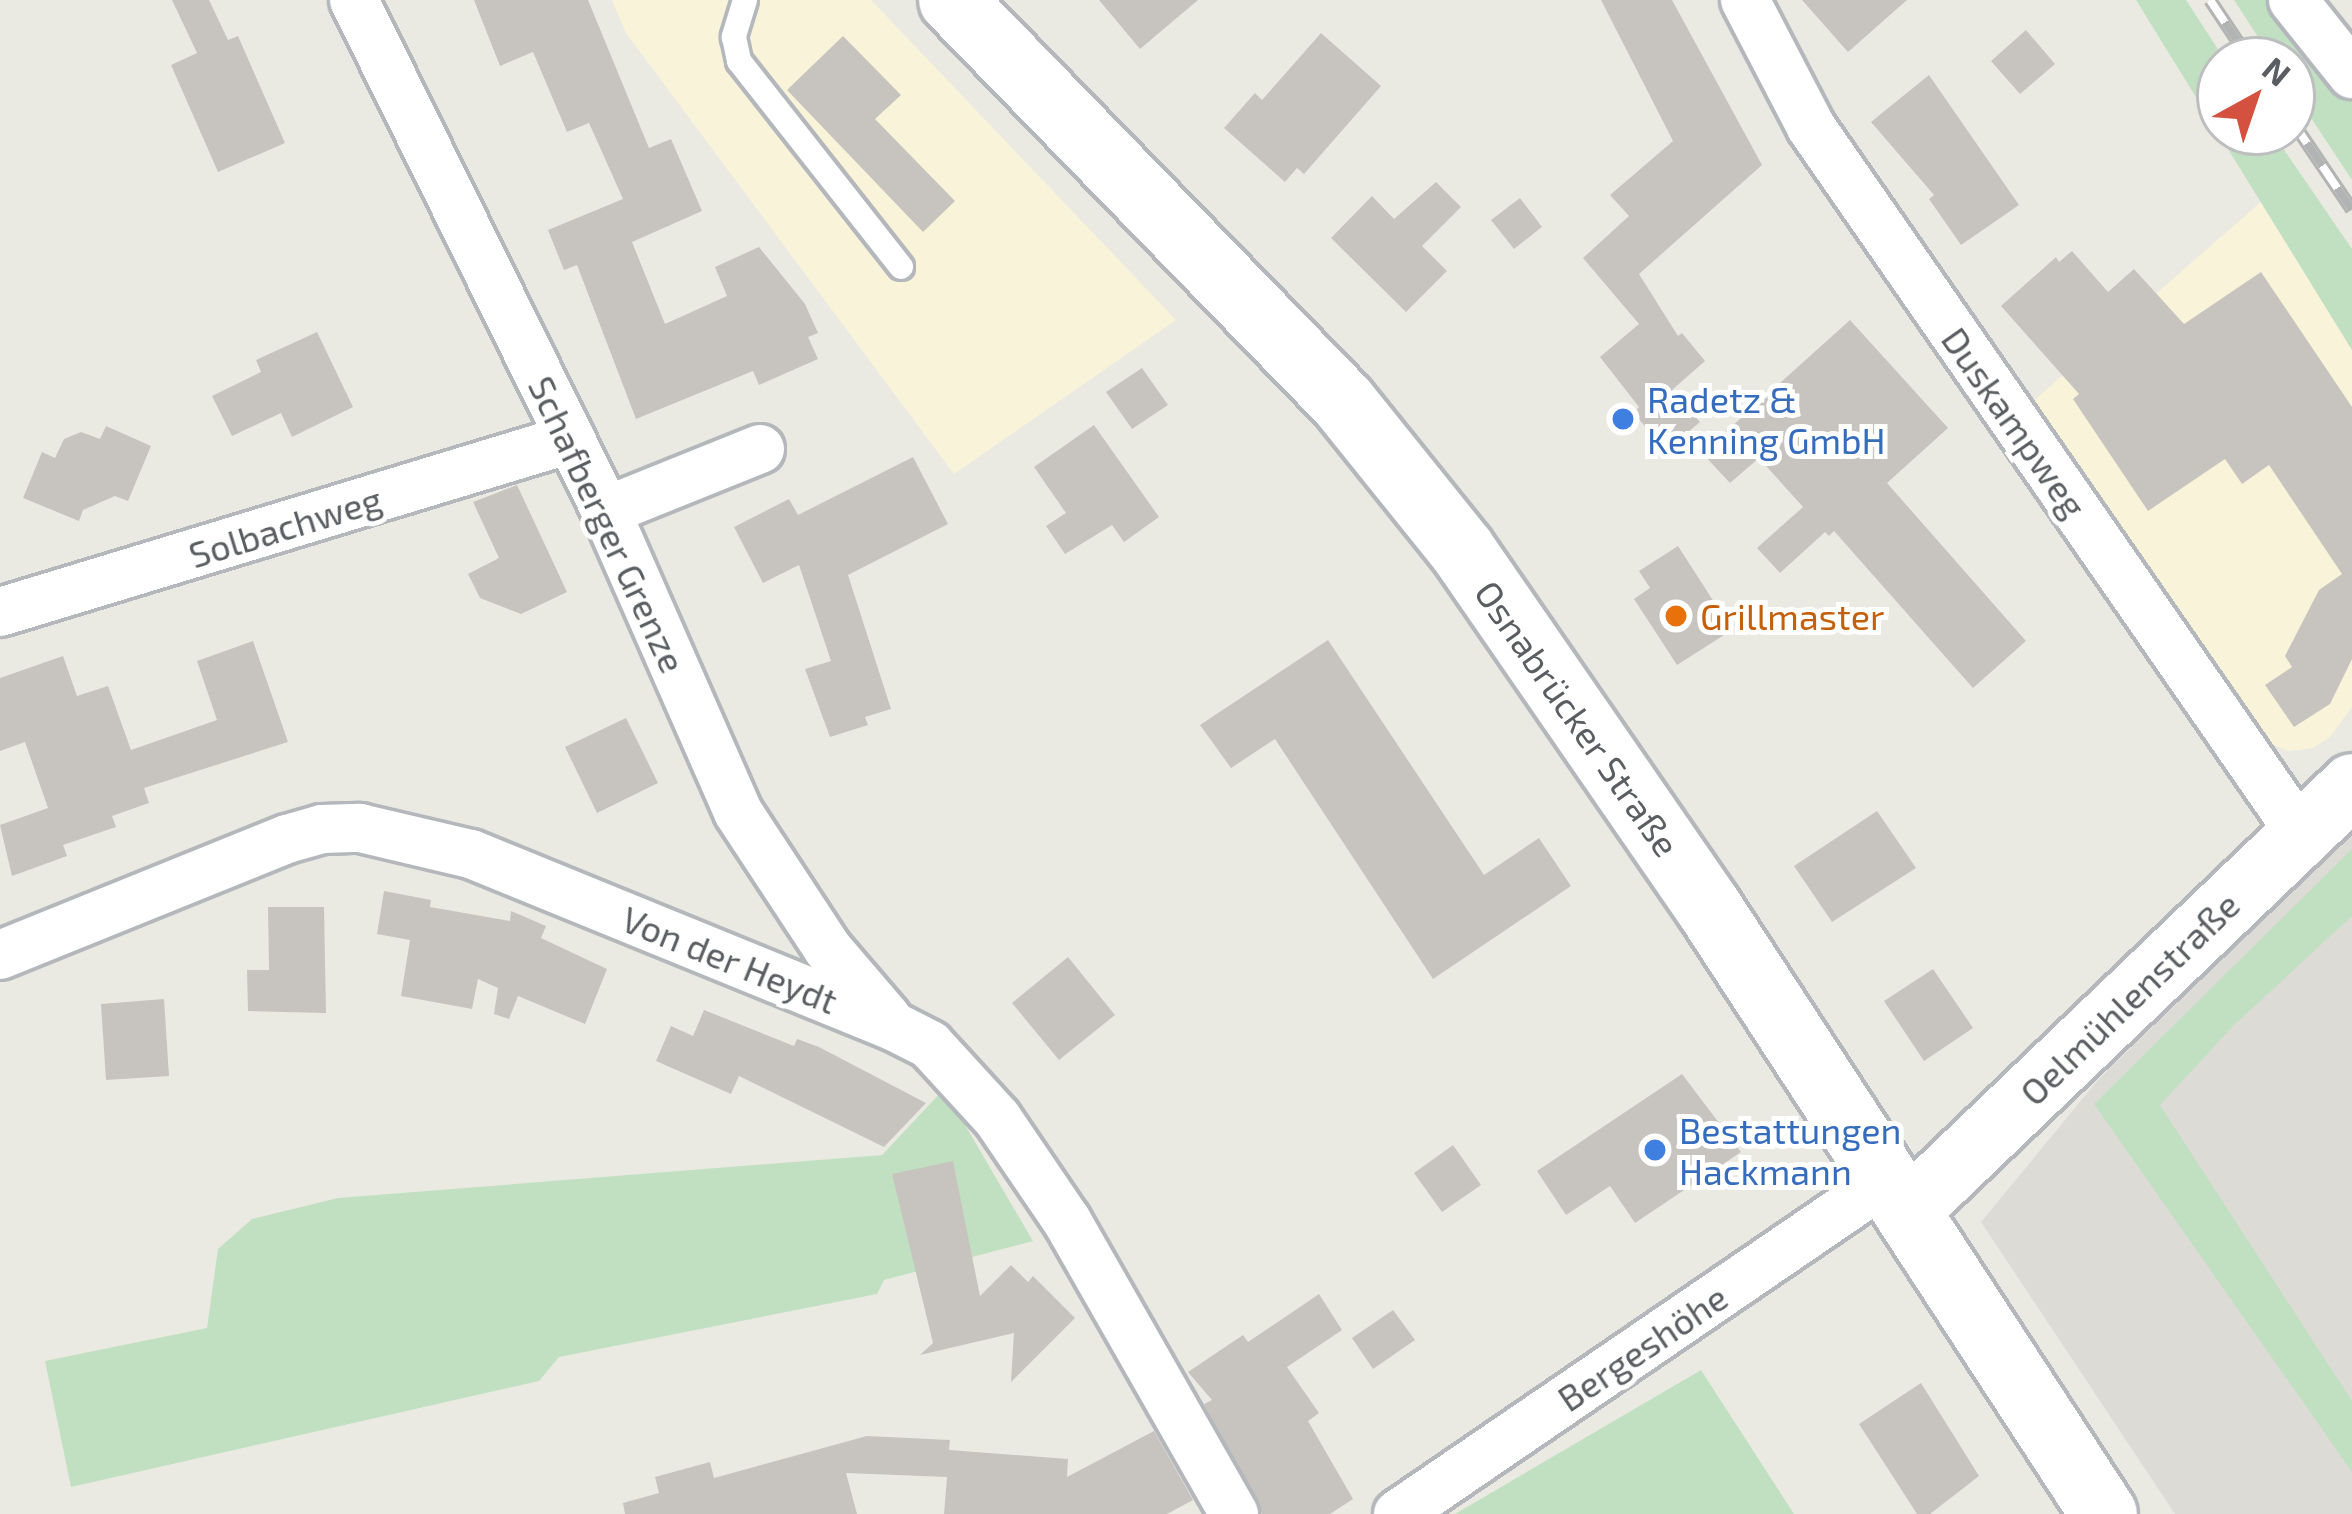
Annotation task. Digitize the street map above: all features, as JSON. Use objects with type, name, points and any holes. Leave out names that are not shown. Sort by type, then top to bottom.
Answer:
[{"type":"main road","name":"Osnabrücker Straße","points":[[952,0],[1343,402],[1462,550],[1709,908],[2104,1514]]},
{"type":"street","name":"Schafberger Grenze","points":[[354,0],[606,512],[738,812],[828,949],[895,1027]]},
{"type":"street","name":"Duskampweg","points":[[1745,0],[1811,128],[2301,834]]},
{"type":"street","points":[[2293,0],[2352,74]]},
{"type":"street","name":"Solbachweg","points":[[0,613],[571,440]]},
{"type":"street","points":[[606,512],[760,449]]},
{"type":"street","name":"Oelmühlenstraße","points":[[1897,1195],[2352,785]]},
{"type":"street","name":"Von der Heydt","points":[[0,955],[287,838],[322,829],[360,828],[471,854],[895,1027],[930,1045],[997,1118],[1067,1221],[1234,1514]]},
{"type":"street","name":"Bergeshöhe","points":[[1398,1514],[1897,1195]]},
{"type":"lane","points":[[745,0],[734,38],[740,62],[901,267]]},
{"type":"shaded area","points":[[612,0],[871,0],[1176,320],[954,474],[626,33]]},
{"type":"shaded area","points":[[2261,202],[2352,350],[2352,707],[2330,737],[2313,748],[2289,751],[2268,743],[2250,727],[2031,403]]},
{"type":"shaded area","points":[[2352,832],[2352,1514],[2175,1514],[1981,1222],[2098,1080]]},
{"type":"green space","points":[[2136,0],[2186,0],[2209,36],[2196,36],[2196,97]]},
{"type":"green space","points":[[2234,0],[2280,0],[2306,36],[2257,36]]},
{"type":"green space","points":[[2316,50],[2352,99],[2352,180],[2316,125]]},
{"type":"green space","points":[[2232,156],[2288,156],[2352,249],[2352,350]]},
{"type":"green space","points":[[2352,849],[2352,916],[2233,1026],[2160,1105],[2352,1401],[2352,1472],[2094,1104]]},
{"type":"green space","points":[[944,1089],[1033,1241],[884,1280],[877,1294],[559,1357],[539,1381],[71,1487],[45,1361],[207,1328],[218,1249],[252,1219],[338,1198],[882,1155]]},
{"type":"green space","points":[[1701,1370],[1794,1514],[1455,1514]]},
{"type":"building","points":[[172,0],[209,0],[228,40],[238,36],[285,143],[218,172],[171,65],[197,53]]},
{"type":"building","points":[[474,0],[588,0],[649,148],[671,139],[702,211],[632,242],[665,324],[727,296],[715,267],[759,247],[805,304],[818,333],[808,337],[818,359],[759,385],[753,371],[636,419],[577,265],[564,270],[548,230],[623,199],[589,123],[567,132],[533,52],[500,66]]},
{"type":"building","points":[[1099,0],[1198,0],[1140,49]]},
{"type":"building","points":[[1601,0],[1672,0],[1762,165],[1639,274],[1678,336],[1682,333],[1705,361],[1672,390],[1700,422],[1667,450],[1633,413],[1639,407],[1600,357],[1639,324],[1583,258],[1629,216],[1610,195],[1673,141]]},
{"type":"building","points":[[1802,0],[1907,0],[1848,52]]},
{"type":"building","points":[[2026,30],[2055,64],[2020,94],[1991,61]]},
{"type":"building","points":[[1321,33],[1381,86],[1304,174],[1297,168],[1285,182],[1224,128],[1255,93],[1262,100]]},
{"type":"building","points":[[843,36],[901,95],[875,119],[955,201],[923,232],[787,90]]},
{"type":"building","points":[[1929,75],[2019,205],[1961,245],[1929,199],[1934,195],[1871,122]]},
{"type":"building","points":[[1436,182],[1461,207],[1422,246],[1447,271],[1406,312],[1331,238],[1372,196],[1394,219]]},
{"type":"building","points":[[1520,198],[1542,227],[1514,249],[1491,220]]},
{"type":"building","points":[[2072,251],[2108,292],[2134,269],[2184,324],[2261,272],[2352,407],[2352,659],[2330,704],[2294,727],[2265,685],[2292,667],[2285,656],[2319,590],[2342,574],[2269,465],[2242,484],[2225,459],[2148,511],[2073,399],[2079,394],[2001,306],[2056,257],[2059,262]]},
{"type":"building","points":[[1850,320],[1948,428],[1887,483],[2026,641],[1973,688],[1834,531],[1829,536],[1825,532],[1780,573],[1757,548],[1803,507],[1759,458],[1730,483],[1702,453]]},
{"type":"building","points":[[317,332],[353,407],[292,437],[281,413],[232,436],[212,396],[261,372],[256,360]]},
{"type":"building","points":[[1142,368],[1168,405],[1132,429],[1106,392]]},
{"type":"building","points":[[1094,425],[1159,517],[1124,542],[1112,525],[1065,554],[1046,526],[1066,513],[1034,467]]},
{"type":"building","points":[[106,426],[151,446],[128,501],[115,496],[83,510],[79,521],[23,498],[42,452],[55,458],[64,439],[81,432],[100,439]]},
{"type":"building","points":[[913,457],[948,524],[848,575],[891,709],[865,717],[868,725],[830,737],[805,669],[831,661],[799,565],[763,583],[734,527],[789,499],[798,515]]},
{"type":"building","points":[[517,485],[567,592],[521,614],[480,598],[468,574],[499,558],[473,502]]},
{"type":"building","points":[[1678,546],[1732,630],[1677,665],[1634,599],[1650,588],[1639,571]]},
{"type":"building","points":[[1328,640],[1484,875],[1539,838],[1571,886],[1433,979],[1275,739],[1231,768],[1200,725]]},
{"type":"building","points":[[253,641],[288,742],[144,788],[149,803],[112,816],[116,827],[63,845],[67,856],[12,876],[0,825],[48,808],[25,742],[0,751],[0,678],[63,656],[77,696],[108,686],[131,750],[217,720],[197,661]]},
{"type":"building","points":[[626,718],[658,783],[597,813],[565,747]]},
{"type":"building","points":[[1877,811],[1916,868],[1832,922],[1794,866]]},
{"type":"building","points":[[384,891],[431,900],[430,907],[510,921],[511,911],[546,926],[541,938],[607,969],[585,1024],[518,996],[509,1019],[494,1014],[498,988],[478,979],[472,1009],[401,996],[410,940],[377,934]]},
{"type":"building","points":[[268,907],[324,907],[326,1013],[248,1011],[247,970],[269,970]]},
{"type":"building","points":[[1068,957],[1115,1015],[1059,1060],[1012,1003]]},
{"type":"building","points":[[1933,969],[1973,1028],[1924,1061],[1884,1001]]},
{"type":"building","points":[[164,999],[169,1076],[106,1080],[101,1004]]},
{"type":"building","points":[[704,1010],[794,1046],[797,1039],[819,1047],[926,1103],[884,1147],[739,1076],[731,1094],[656,1061],[671,1026],[693,1036]]},
{"type":"building","name":"Bestattungen Hackmann","points":[[1682,1074],[1741,1152],[1635,1223],[1610,1186],[1566,1215],[1537,1171]]},
{"type":"building","points":[[1453,1145],[1481,1185],[1442,1212],[1414,1173]]},
{"type":"building","points":[[953,1161],[980,1296],[1011,1265],[1028,1282],[1033,1276],[1075,1318],[1011,1382],[1014,1333],[920,1355],[933,1343],[892,1174]]},
{"type":"building","points":[[1319,1294],[1342,1330],[1287,1367],[1319,1413],[1308,1421],[1353,1499],[1330,1514],[1262,1514],[1204,1404],[1212,1400],[1188,1372],[1243,1335],[1248,1342]]},
{"type":"building","points":[[1393,1310],[1415,1340],[1373,1369],[1352,1338]]},
{"type":"building","points":[[1921,1383],[1979,1476],[1930,1514],[1917,1514],[1859,1424]]},
{"type":"building","points":[[1154,1431],[1193,1500],[1167,1514],[944,1514],[947,1477],[846,1473],[857,1514],[625,1514],[623,1503],[659,1493],[655,1477],[710,1462],[714,1478],[867,1436],[950,1440],[949,1450],[1068,1459],[1067,1477]]},
{"type":"railway","points":[[2210,0],[2234,36]]},
{"type":"railway","points":[[2316,156],[2352,210]]},
{"type":"place","name":"Radetz & Kenning GmbH","points":[[1623,419]]},
{"type":"place","name":"Grillmaster","points":[[1676,616]]},
{"type":"place","name":"Bestattungen Hackmann","points":[[1655,1150]]}]
